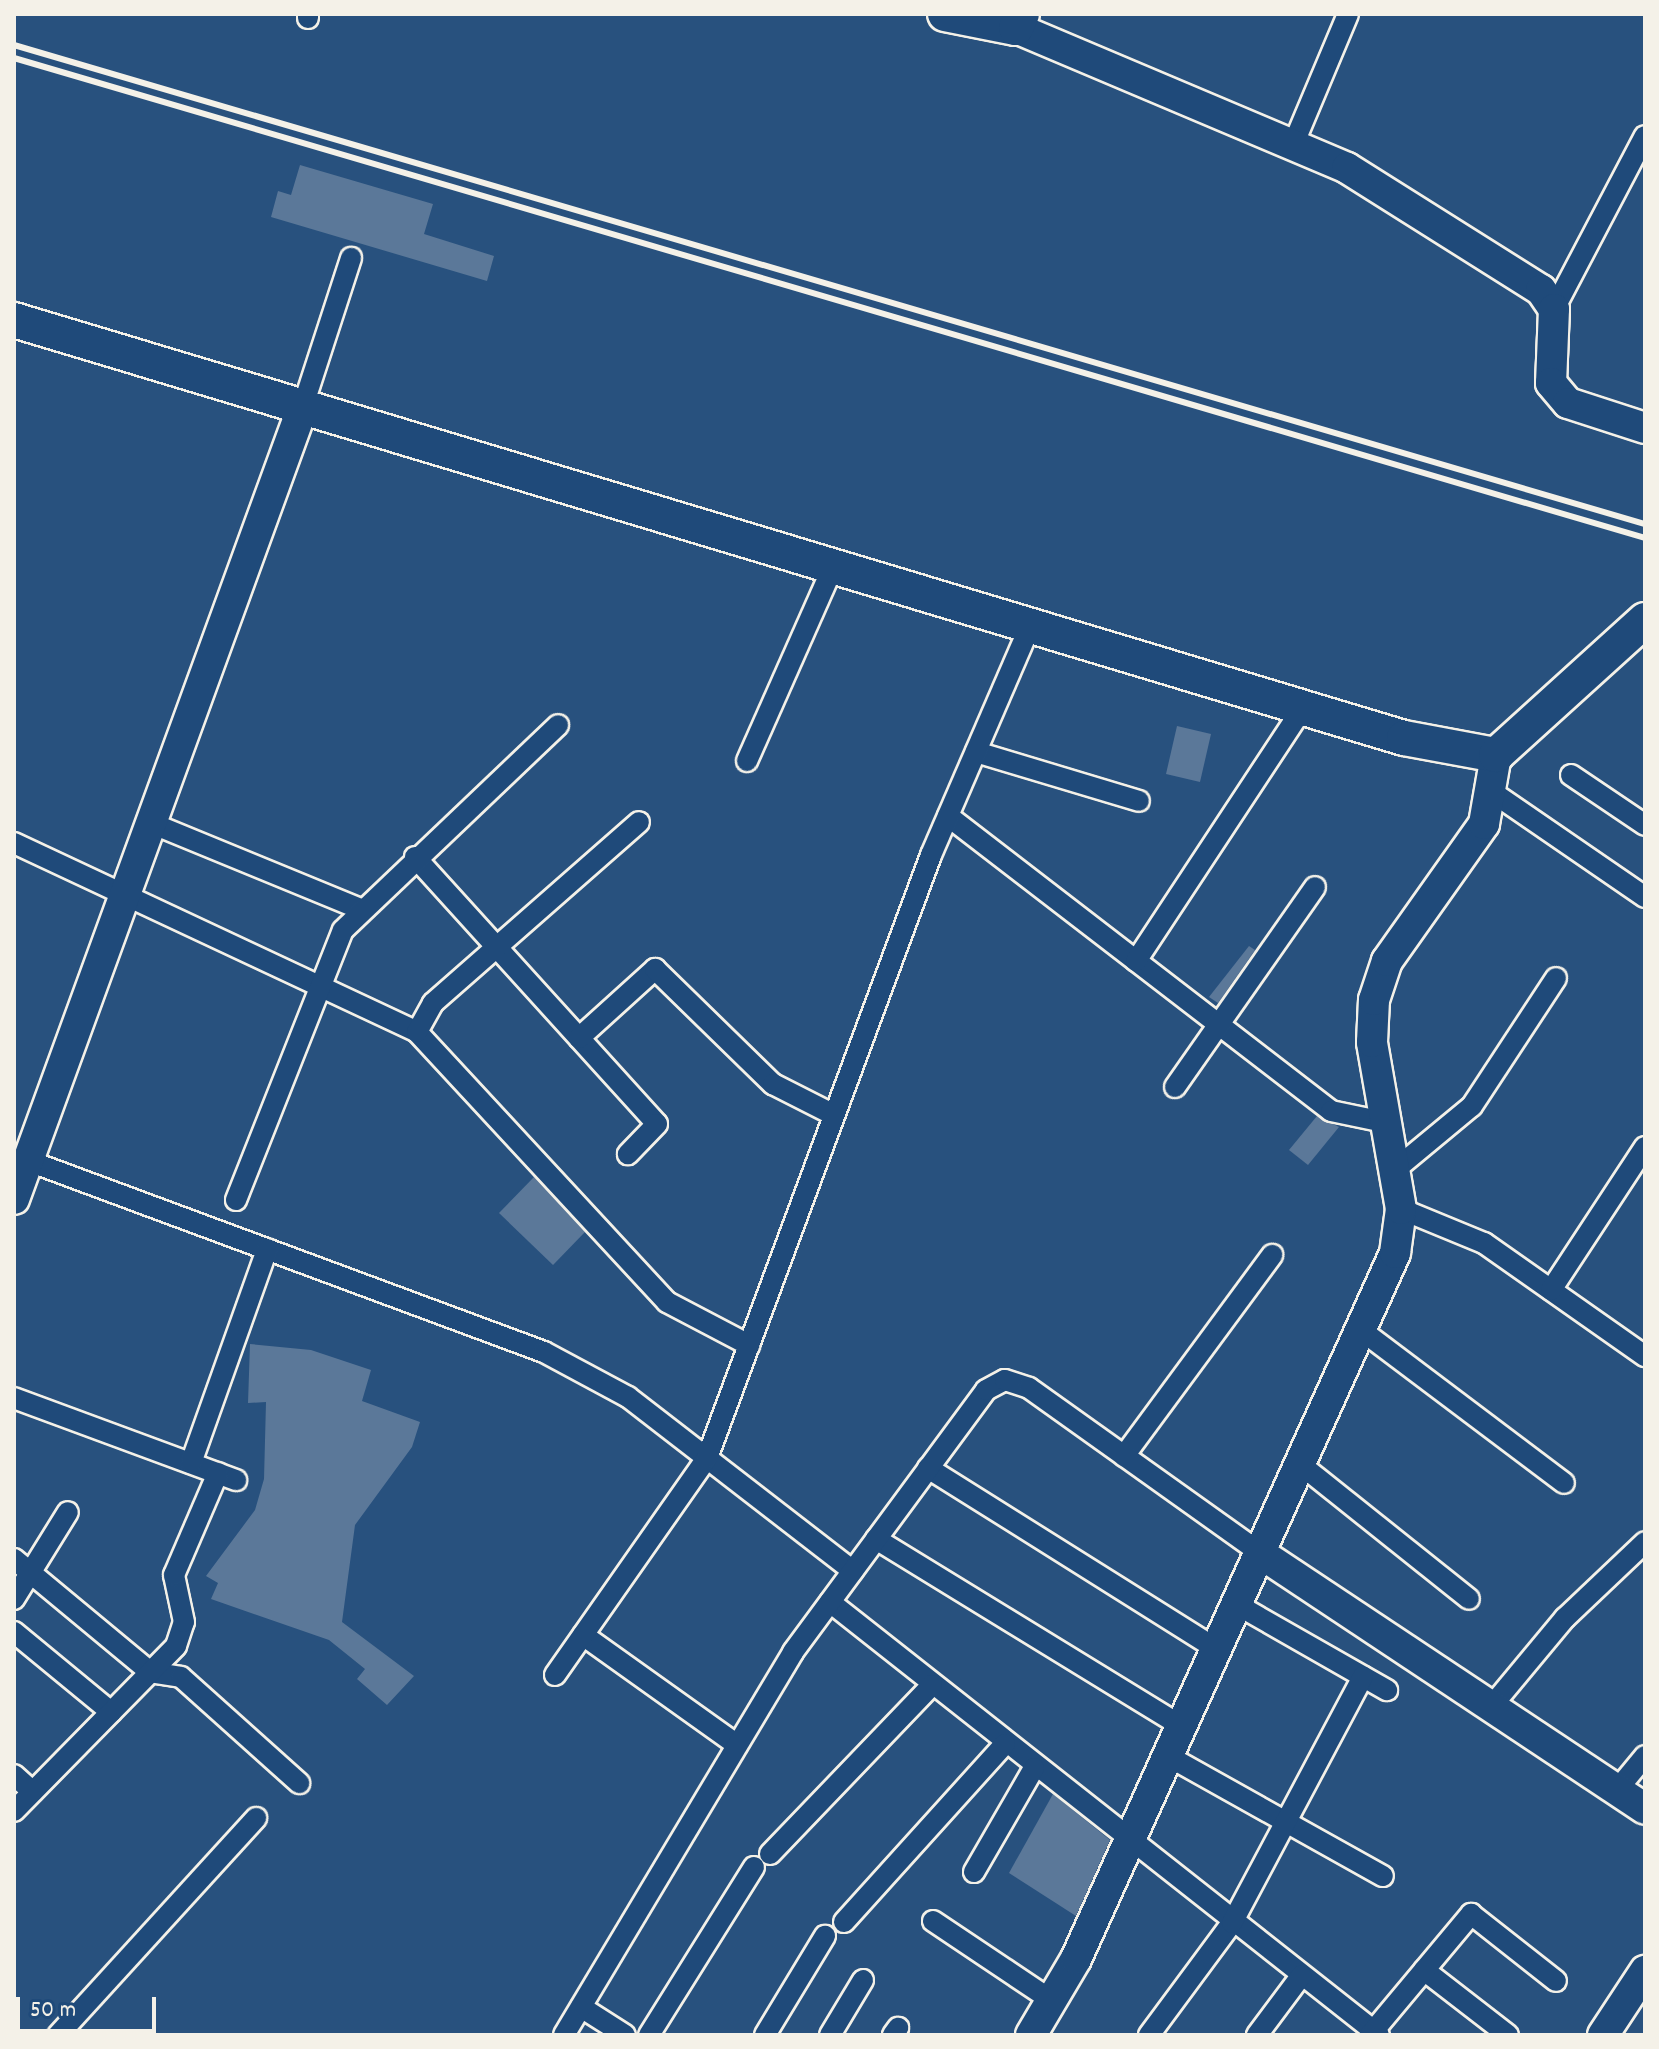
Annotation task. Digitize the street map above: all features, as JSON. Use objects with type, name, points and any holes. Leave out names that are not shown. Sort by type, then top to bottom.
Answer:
[{"type":"main road","points":[[945,14],[1019,21]]},
{"type":"main road","points":[[14,320],[1303,708],[1496,755],[1645,620]]},
{"type":"street","points":[[1293,145],[1348,14]]},
{"type":"street","points":[[1019,21],[1373,184],[1541,290],[1554,309]]},
{"type":"street","points":[[1645,136],[1554,309],[1551,383],[1568,403],[1645,428]]},
{"type":"street","points":[[15,1194],[302,409],[351,258]]},
{"type":"street","points":[[747,761],[833,567]]},
{"type":"street","points":[[555,1675],[707,1458],[948,816],[1030,626]]},
{"type":"street","points":[[1136,961],[1303,708]]},
{"type":"street","points":[[236,1200],[315,986],[343,930],[415,857],[558,725]]},
{"type":"street","points":[[976,752],[1139,801]]},
{"type":"street","points":[[1031,2035],[1054,2002],[1128,1844],[1395,1253],[1401,1209],[1397,1168],[1384,1122],[1374,1000],[1387,961],[1484,824],[1495,794],[1496,755]]},
{"type":"street","points":[[1571,775],[1645,825]]},
{"type":"street","points":[[1495,794],[1645,897]]},
{"type":"street","points":[[948,816],[1331,1111],[1384,1122]]},
{"type":"street","points":[[417,1032],[433,1003],[639,822]]},
{"type":"street","points":[[151,823],[363,910]]},
{"type":"street","points":[[14,843],[124,900],[417,1032],[667,1302],[749,1345]]},
{"type":"street","points":[[415,857],[657,1124],[628,1154]]},
{"type":"street","points":[[1175,1087],[1223,1028],[1315,887]]},
{"type":"street","points":[[579,1038],[655,969],[773,1084],[834,1115]]},
{"type":"street","points":[[1397,1168],[1472,1106],[1556,978]]},
{"type":"street","points":[[1551,1290],[1645,1147]]},
{"type":"street","points":[[29,1161],[544,1352],[628,1397],[853,1571]]},
{"type":"street","points":[[1401,1209],[1484,1243],[1645,1356]]},
{"type":"street","points":[[191,1463],[267,1249]]},
{"type":"street","points":[[1124,1456],[1272,1255]]},
{"type":"street","points":[[1361,1330],[1564,1483]]},
{"type":"street","points":[[564,2035],[737,1745],[830,1602],[986,1390],[1005,1380],[1029,1388],[1260,1553],[1645,1809]]},
{"type":"street","points":[[14,1398],[227,1477],[174,1575],[184,1622],[176,1646],[14,1811]]},
{"type":"street","points":[[1300,1464],[1469,1599]]},
{"type":"street","points":[[928,1468],[1216,1649]]},
{"type":"street","points":[[14,1599],[35,1574],[68,1512]]},
{"type":"street","points":[[876,1539],[1181,1726]]},
{"type":"street","points":[[1491,1707],[1565,1618],[1645,1542]]},
{"type":"street","points":[[14,1559],[150,1672],[181,1677],[299,1783]]},
{"type":"street","points":[[830,1602],[1128,1844],[1374,2034],[1471,1914],[1556,1981]]},
{"type":"street","points":[[1236,1604],[1387,1690]]},
{"type":"street","points":[[14,1632],[111,1712]]},
{"type":"street","points":[[583,1635],[737,1745]]},
{"type":"street","points":[[1149,2035],[1232,1923],[1363,1677]]},
{"type":"street","points":[[649,2035],[762,1860],[932,1685]]},
{"type":"street","points":[[844,1922],[1005,1744]]},
{"type":"street","points":[[1168,1756],[1383,1876]]},
{"type":"street","points":[[1617,1790],[1645,1756]]},
{"type":"street","points":[[974,1872],[1034,1768]]},
{"type":"street","points":[[14,1775],[33,1792]]},
{"type":"street","points":[[58,2035],[256,1818]]},
{"type":"street","points":[[933,1921],[1054,2002]]},
{"type":"street","points":[[765,2035],[825,1936]]},
{"type":"street","points":[[1424,1970],[1508,2035]]},
{"type":"street","points":[[1603,2035],[1645,1971]]},
{"type":"street","points":[[1257,2035],[1301,1976]]},
{"type":"street","points":[[830,2035],[863,1980]]},
{"type":"street","points":[[581,2007],[625,2035]]},
{"type":"building","points":[[300,165],[433,204],[424,234],[494,256],[487,281],[271,217],[278,191],[291,195]]},
{"type":"building","points":[[1177,726],[1211,734],[1200,782],[1166,774]]},
{"type":"building","points":[[1249,946],[1255,950],[1218,1003],[1209,997]]},
{"type":"building","points":[[1317,1116],[1339,1127],[1308,1165],[1289,1150]]},
{"type":"building","points":[[534,1177],[585,1232],[553,1265],[499,1213]]},
{"type":"building","points":[[250,1344],[311,1350],[371,1370],[362,1401],[420,1422],[412,1447],[355,1525],[342,1622],[414,1676],[387,1705],[357,1679],[365,1669],[329,1640],[211,1599],[218,1583],[206,1576],[255,1510],[264,1479],[266,1402],[248,1403]]},
{"type":"building","points":[[1053,1794],[1110,1840],[1076,1916],[1009,1873]]},
{"type":"railway","points":[[14,45],[1645,524]]},
{"type":"railway","points":[[14,58],[1645,538]]}]
